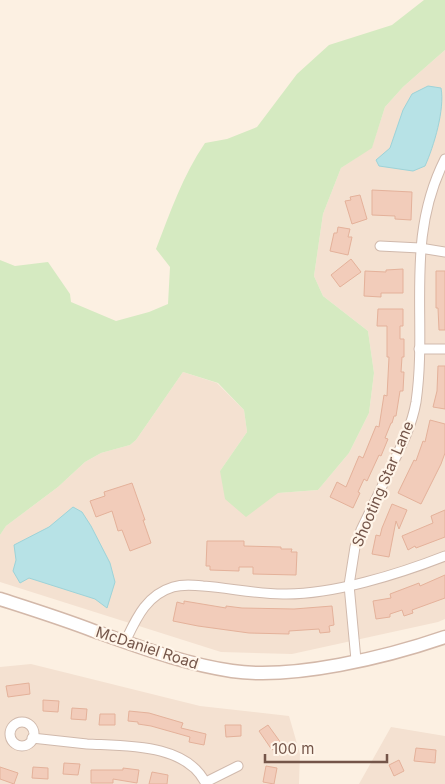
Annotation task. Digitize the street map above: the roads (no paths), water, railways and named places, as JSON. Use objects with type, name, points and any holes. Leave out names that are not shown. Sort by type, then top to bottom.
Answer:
[{"type":"main road","name":"McDaniel Road","points":[[0,600],[192,664],[234,672],[278,673],[375,657],[445,637]]},
{"type":"street","name":"Shooting Star Lane","points":[[356,660],[349,585],[355,547],[361,530],[412,422],[416,402],[420,349],[418,279],[420,248],[425,217],[445,159]]},
{"type":"street","points":[[380,246],[420,248],[445,252]]},
{"type":"street","points":[[420,349],[445,349]]},
{"type":"street","points":[[125,642],[142,609],[156,595],[174,586],[198,586],[284,594],[326,590],[400,572],[445,556]]},
{"type":"street","points":[[32,738],[153,749],[182,759],[193,767],[206,783],[238,766]]},
{"type":"water","points":[[428,86],[441,88],[442,97],[438,127],[425,166],[413,171],[379,166],[376,160],[390,148],[403,110],[412,94]]},
{"type":"water","points":[[73,507],[82,512],[110,563],[115,582],[107,608],[95,599],[29,578],[20,583],[13,571],[16,560],[14,545],[49,527]]}]
